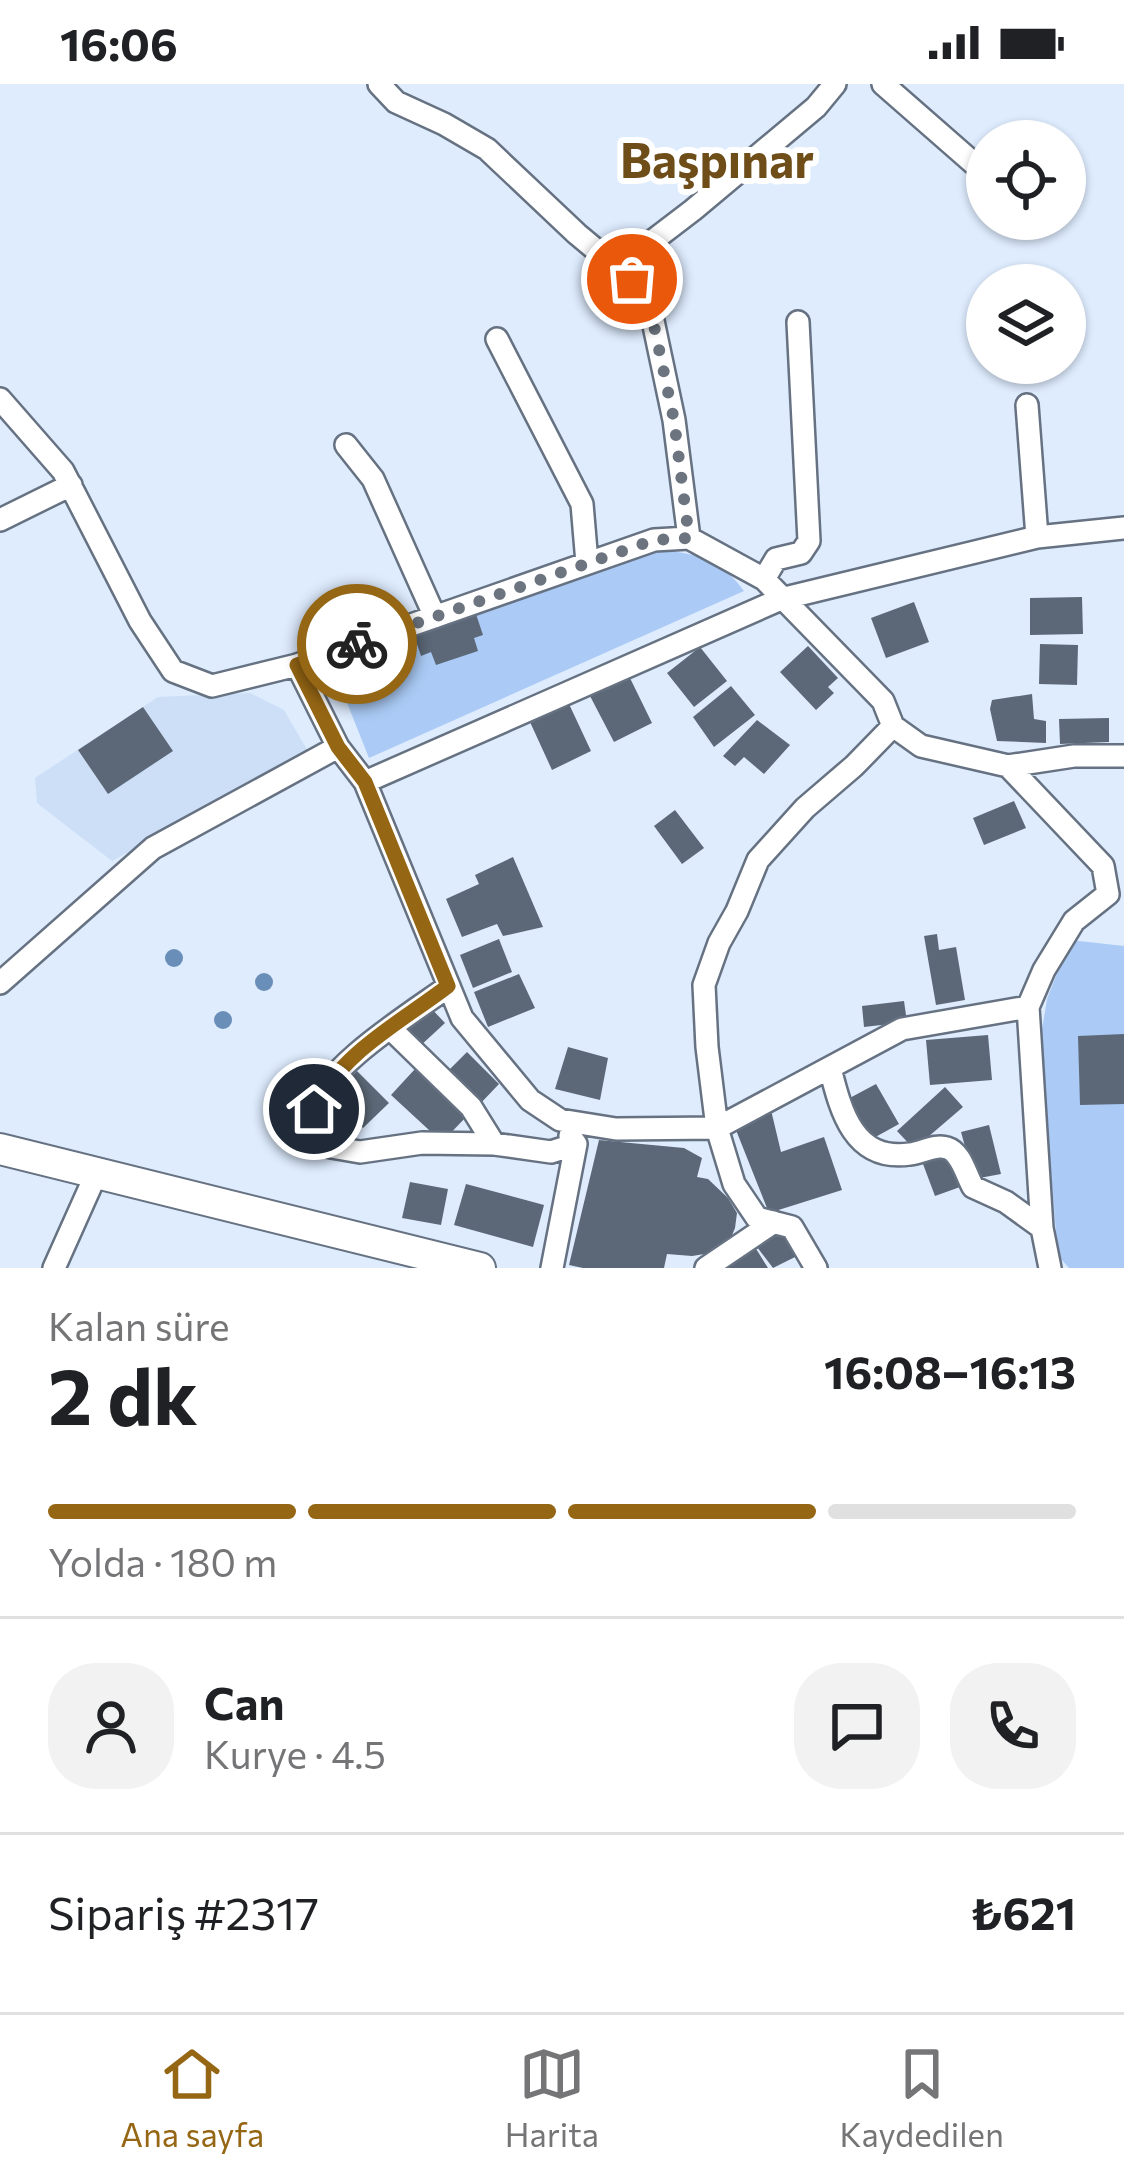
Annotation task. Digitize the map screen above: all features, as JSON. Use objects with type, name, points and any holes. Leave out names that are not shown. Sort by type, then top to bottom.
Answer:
[{"type":"main road","points":[[0,1149],[480,1268]]},
{"type":"street","points":[[379,84],[396,103],[488,149],[632,279],[649,302],[674,420],[689,538]]},
{"type":"street","points":[[617,268],[798,122],[835,84]]},
{"type":"street","points":[[884,84],[966,156]]},
{"type":"street","points":[[764,579],[776,559],[801,553],[809,541],[798,322]]},
{"type":"street","points":[[496,339],[582,504],[587,563]]},
{"type":"street","points":[[0,399],[63,471],[140,621],[173,671],[212,686],[297,665],[654,540],[689,538],[764,579],[883,701],[892,726],[921,746],[1008,766],[1074,756],[1124,756]]},
{"type":"street","points":[[1027,405],[1037,537]]},
{"type":"street","points":[[346,445],[373,479],[435,616]]},
{"type":"street","points":[[0,520],[71,485]]},
{"type":"street","points":[[365,782],[781,599],[1037,537],[1124,528]]},
{"type":"street","points":[[297,665],[338,747],[365,782],[462,1018],[530,1100],[560,1120],[576,1144],[552,1268]]},
{"type":"street","points":[[816,1268],[791,1227],[757,1218],[734,1184],[717,1128],[704,985],[758,860],[892,726]]},
{"type":"street","points":[[0,982],[154,848],[338,747]]},
{"type":"street","points":[[1008,766],[1103,866],[1116,894],[1074,921],[1028,1007],[1042,1228],[1050,1268]]},
{"type":"street","points":[[448,986],[345,1063],[314,1109],[315,1131],[331,1147],[360,1152],[422,1143],[494,1144],[551,1152],[576,1144]]},
{"type":"street","points":[[560,1120],[616,1129],[717,1128],[902,1029],[1028,1007]]},
{"type":"street","points":[[391,1029],[471,1107],[494,1144]]},
{"type":"street","points":[[830,1068],[838,1101],[868,1149],[887,1155],[948,1148],[958,1155],[973,1187],[1006,1202],[1042,1228]]},
{"type":"street","points":[[54,1268],[97,1172]]},
{"type":"street","points":[[706,1268],[774,1222]]},
{"type":"shaded area","points":[[653,551],[704,559],[725,571],[744,591],[369,758],[330,660]]},
{"type":"shaded area","points":[[250,693],[284,710],[309,753],[112,861],[37,803],[35,778],[158,697]]},
{"type":"shaded area","points":[[1070,940],[1124,946],[1124,1268],[1069,1268],[1058,1256],[1040,1042],[1047,999]]},
{"type":"building","points":[[1082,597],[1083,634],[1030,635],[1030,598]]},
{"type":"building","points":[[914,602],[929,642],[886,658],[871,618]]},
{"type":"building","points":[[476,614],[483,635],[474,638],[478,651],[436,665],[431,652],[421,656],[414,635]]},
{"type":"building","points":[[1040,644],[1078,645],[1077,685],[1039,684]]},
{"type":"building","points":[[808,646],[838,678],[828,687],[834,693],[816,710],[780,672]]},
{"type":"building","points":[[700,647],[727,681],[694,707],[667,673]]},
{"type":"building","points":[[629,676],[652,723],[614,742],[590,696]]},
{"type":"building","points":[[731,686],[755,715],[714,747],[693,717]]},
{"type":"building","points":[[1032,694],[1034,719],[1046,721],[1046,743],[997,741],[992,700]]},
{"type":"building","points":[[569,704],[591,751],[552,770],[530,722]]},
{"type":"building","points":[[143,707],[173,751],[108,794],[78,750]]},
{"type":"building","points":[[1109,718],[1109,742],[1060,744],[1059,719]]},
{"type":"building","points":[[757,720],[790,745],[764,774],[744,757],[735,766],[723,756]]},
{"type":"building","points":[[1014,801],[1026,828],[984,845],[973,818]]},
{"type":"building","points":[[675,810],[704,848],[682,864],[654,826]]},
{"type":"building","points":[[513,857],[543,927],[503,936],[497,924],[462,937],[446,899],[479,884],[475,875]]},
{"type":"building","points":[[937,934],[939,950],[956,947],[965,1000],[936,1005],[924,936]]},
{"type":"building","points":[[499,939],[512,972],[473,988],[460,955]]},
{"type":"building","points":[[519,974],[535,1008],[488,1027],[474,992]]},
{"type":"building","points":[[904,1001],[907,1022],[864,1027],[862,1006]]},
{"type":"building","points":[[428,1005],[445,1023],[419,1047],[402,1029]]},
{"type":"building","points":[[1124,1034],[1124,1104],[1080,1105],[1078,1036]]},
{"type":"building","points":[[988,1035],[992,1080],[930,1085],[926,1040]]},
{"type":"building","points":[[568,1047],[608,1058],[600,1100],[555,1089]]},
{"type":"building","points":[[467,1052],[499,1084],[478,1106],[447,1072]]},
{"type":"building","points":[[415,1069],[467,1116],[442,1142],[391,1095]]},
{"type":"building","points":[[357,1071],[389,1103],[363,1128],[331,1096]]},
{"type":"building","points":[[876,1084],[899,1124],[870,1140],[846,1100]]},
{"type":"building","points":[[945,1087],[963,1107],[914,1149],[897,1131]]},
{"type":"building","points":[[771,1110],[781,1152],[824,1137],[842,1190],[769,1213],[734,1125]]},
{"type":"building","points":[[989,1125],[1001,1174],[974,1179],[961,1132]]},
{"type":"building","points":[[599,1140],[684,1148],[702,1158],[697,1177],[708,1179],[737,1213],[730,1240],[711,1253],[667,1254],[664,1268],[569,1265]]},
{"type":"building","points":[[949,1155],[960,1187],[935,1196],[923,1164]]},
{"type":"building","points":[[410,1182],[448,1189],[441,1225],[402,1218]]},
{"type":"building","points":[[466,1184],[544,1205],[533,1247],[454,1225]]},
{"type":"building","points":[[782,1230],[799,1255],[773,1268],[757,1247]]},
{"type":"building","points":[[753,1244],[768,1268],[728,1268],[723,1261]]},
{"type":"way so far","points":[[357,644],[654,540],[689,538],[674,420],[649,302],[632,279]]},
{"type":"district","name":"Başpınar","points":[[717,158]]},
{"type":"route","points":[[314,1109],[345,1063],[448,986],[365,782],[338,747],[297,665],[357,644]]}]
